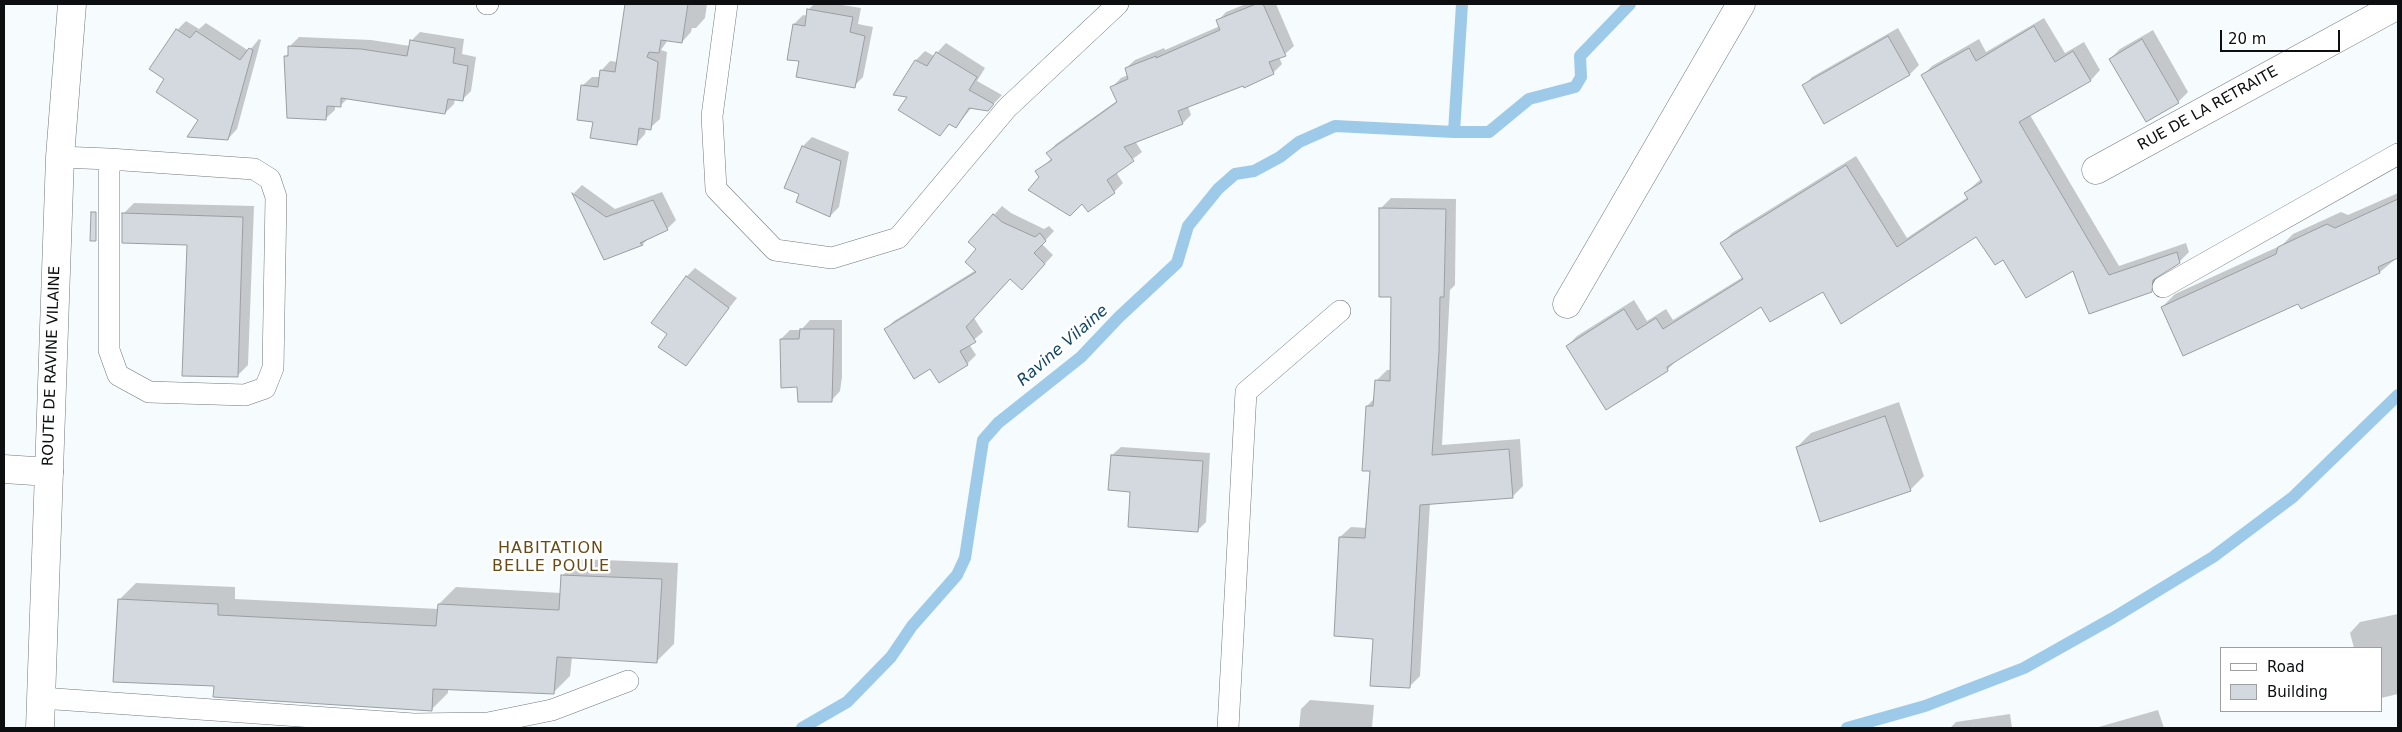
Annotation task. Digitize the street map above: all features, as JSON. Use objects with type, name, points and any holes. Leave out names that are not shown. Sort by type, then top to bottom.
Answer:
[{"type":"street","name":"ROUTE DE RAVINE VILAINE","points":[[40,728],[60,157],[72,4]]},
{"type":"street","points":[[1567,304],[1741,4]]},
{"type":"street","name":"RUE DE LA RETRAITE","points":[[2096,170],[2398,5]]},
{"type":"street","points":[[4,470],[49,472]]},
{"type":"lane","points":[[727,4],[712,116],[716,189],[774,250],[832,258],[898,238],[1007,108],[1118,4]]},
{"type":"lane","points":[[2163,287],[2398,154]]},
{"type":"lane","points":[[60,157],[109,160],[254,169],[270,179],[276,197],[273,368],[265,388],[245,395],[149,392],[118,375],[109,350],[109,160]]},
{"type":"lane","points":[[1228,728],[1246,392],[1340,311]]},
{"type":"lane","points":[[41,698],[282,722],[488,723],[552,710],[628,680]]},
{"type":"building","points":[[625,4],[688,4],[682,43],[661,40],[659,53],[649,52],[647,57],[658,62],[651,130],[639,128],[637,145],[590,138],[593,122],[577,120],[581,85],[598,87],[600,70],[615,72]]},
{"type":"building","points":[[1256,4],[1263,4],[1286,56],[1269,62],[1274,74],[1244,88],[1243,86],[1178,111],[1183,124],[1124,147],[1134,161],[1107,180],[1115,193],[1088,212],[1082,204],[1070,216],[1028,190],[1039,177],[1035,171],[1052,160],[1046,153],[1117,102],[1110,87],[1128,79],[1125,68],[1156,56],[1156,58],[1220,30],[1216,20]]},
{"type":"building","points":[[807,9],[853,17],[850,32],[865,36],[855,88],[796,77],[799,61],[787,60],[793,24],[805,26]]},
{"type":"building","points":[[2034,26],[2055,62],[2073,51],[2091,81],[2019,122],[2109,275],[2177,252],[2180,263],[2153,280],[2152,292],[2089,314],[2073,271],[2026,298],[2003,260],[1995,265],[1976,237],[1841,324],[1823,292],[1770,322],[1761,307],[1667,367],[1668,371],[1606,410],[1566,346],[1624,309],[1637,330],[1656,318],[1663,329],[1743,279],[1720,243],[1846,165],[1897,247],[1968,199],[1964,193],[1982,182],[1921,75],[1969,48],[1976,61]]},
{"type":"building","points":[[176,29],[190,38],[196,31],[240,60],[249,48],[253,50],[228,140],[187,137],[198,120],[156,92],[164,79],[149,69]]},
{"type":"building","points":[[1888,36],[1910,75],[1824,124],[1802,85]]},
{"type":"building","points":[[2142,39],[2179,103],[2146,122],[2109,59]]},
{"type":"building","points":[[410,40],[455,48],[453,63],[468,66],[463,101],[448,99],[445,114],[341,98],[341,107],[327,106],[326,120],[287,118],[284,56],[288,56],[288,46],[361,49],[407,56]]},
{"type":"building","points":[[936,52],[977,77],[969,90],[994,104],[988,111],[969,108],[956,128],[949,124],[940,136],[898,110],[907,97],[893,95],[915,60],[927,66]]},
{"type":"building","points":[[802,146],[841,161],[830,217],[796,202],[799,194],[784,188]]},
{"type":"building","points":[[572,193],[606,217],[653,200],[668,230],[640,243],[643,245],[604,260]]},
{"type":"building","points":[[2398,199],[2398,258],[2378,267],[2380,273],[2301,309],[2298,304],[2183,356],[2161,307],[2276,254],[2278,247],[2327,224],[2335,228]]},
{"type":"building","points":[[1379,208],[1446,209],[1444,297],[1440,297],[1439,351],[1432,455],[1509,449],[1513,498],[1420,505],[1410,688],[1370,686],[1373,639],[1334,636],[1339,537],[1365,538],[1370,471],[1362,471],[1366,406],[1373,406],[1375,380],[1390,381],[1391,297],[1379,297]]},
{"type":"building","points":[[91,212],[96,212],[96,241],[90,241]]},
{"type":"building","points":[[122,213],[243,217],[238,377],[182,376],[187,245],[122,243]]},
{"type":"building","points":[[993,214],[1002,222],[1035,237],[1040,233],[1046,241],[1034,253],[1045,264],[1022,290],[1010,279],[966,327],[976,342],[960,351],[968,365],[939,383],[930,369],[914,379],[884,329],[976,272],[965,262],[976,249],[968,242]]},
{"type":"building","points":[[686,276],[729,308],[686,366],[658,347],[667,334],[651,323]]},
{"type":"building","points":[[800,329],[834,329],[832,402],[798,402],[797,387],[781,388],[780,339],[799,339]]},
{"type":"building","points":[[1885,416],[1911,491],[1820,522],[1796,447]]},
{"type":"building","points":[[1111,455],[1203,461],[1198,532],[1128,527],[1130,492],[1108,490]]},
{"type":"building","points":[[561,575],[662,579],[657,663],[557,657],[554,694],[433,689],[432,711],[213,697],[214,686],[113,682],[118,599],[218,604],[218,615],[436,626],[438,604],[559,610]]},
{"type":"waterway","name":"Ravine Vilaine","points":[[802,728],[847,702],[891,657],[912,626],[957,575],[965,558],[983,440],[998,423],[1081,357],[1119,317],[1177,263],[1188,226],[1218,189],[1235,174],[1254,171],[1280,157],[1299,142],[1335,126],[1454,132],[1462,4]]},
{"type":"waterway","name":"Ravine Vilaine","points":[[1454,132],[1489,132],[1529,99],[1575,87],[1581,77],[1580,56],[1630,4]]},
{"type":"waterway","points":[[1847,728],[1925,706],[2024,668],[2113,618],[2213,557],[2293,497],[2398,395]]},
{"type":"district","name":"HABITATION BELLE POULE","points":[[551,558]]}]
